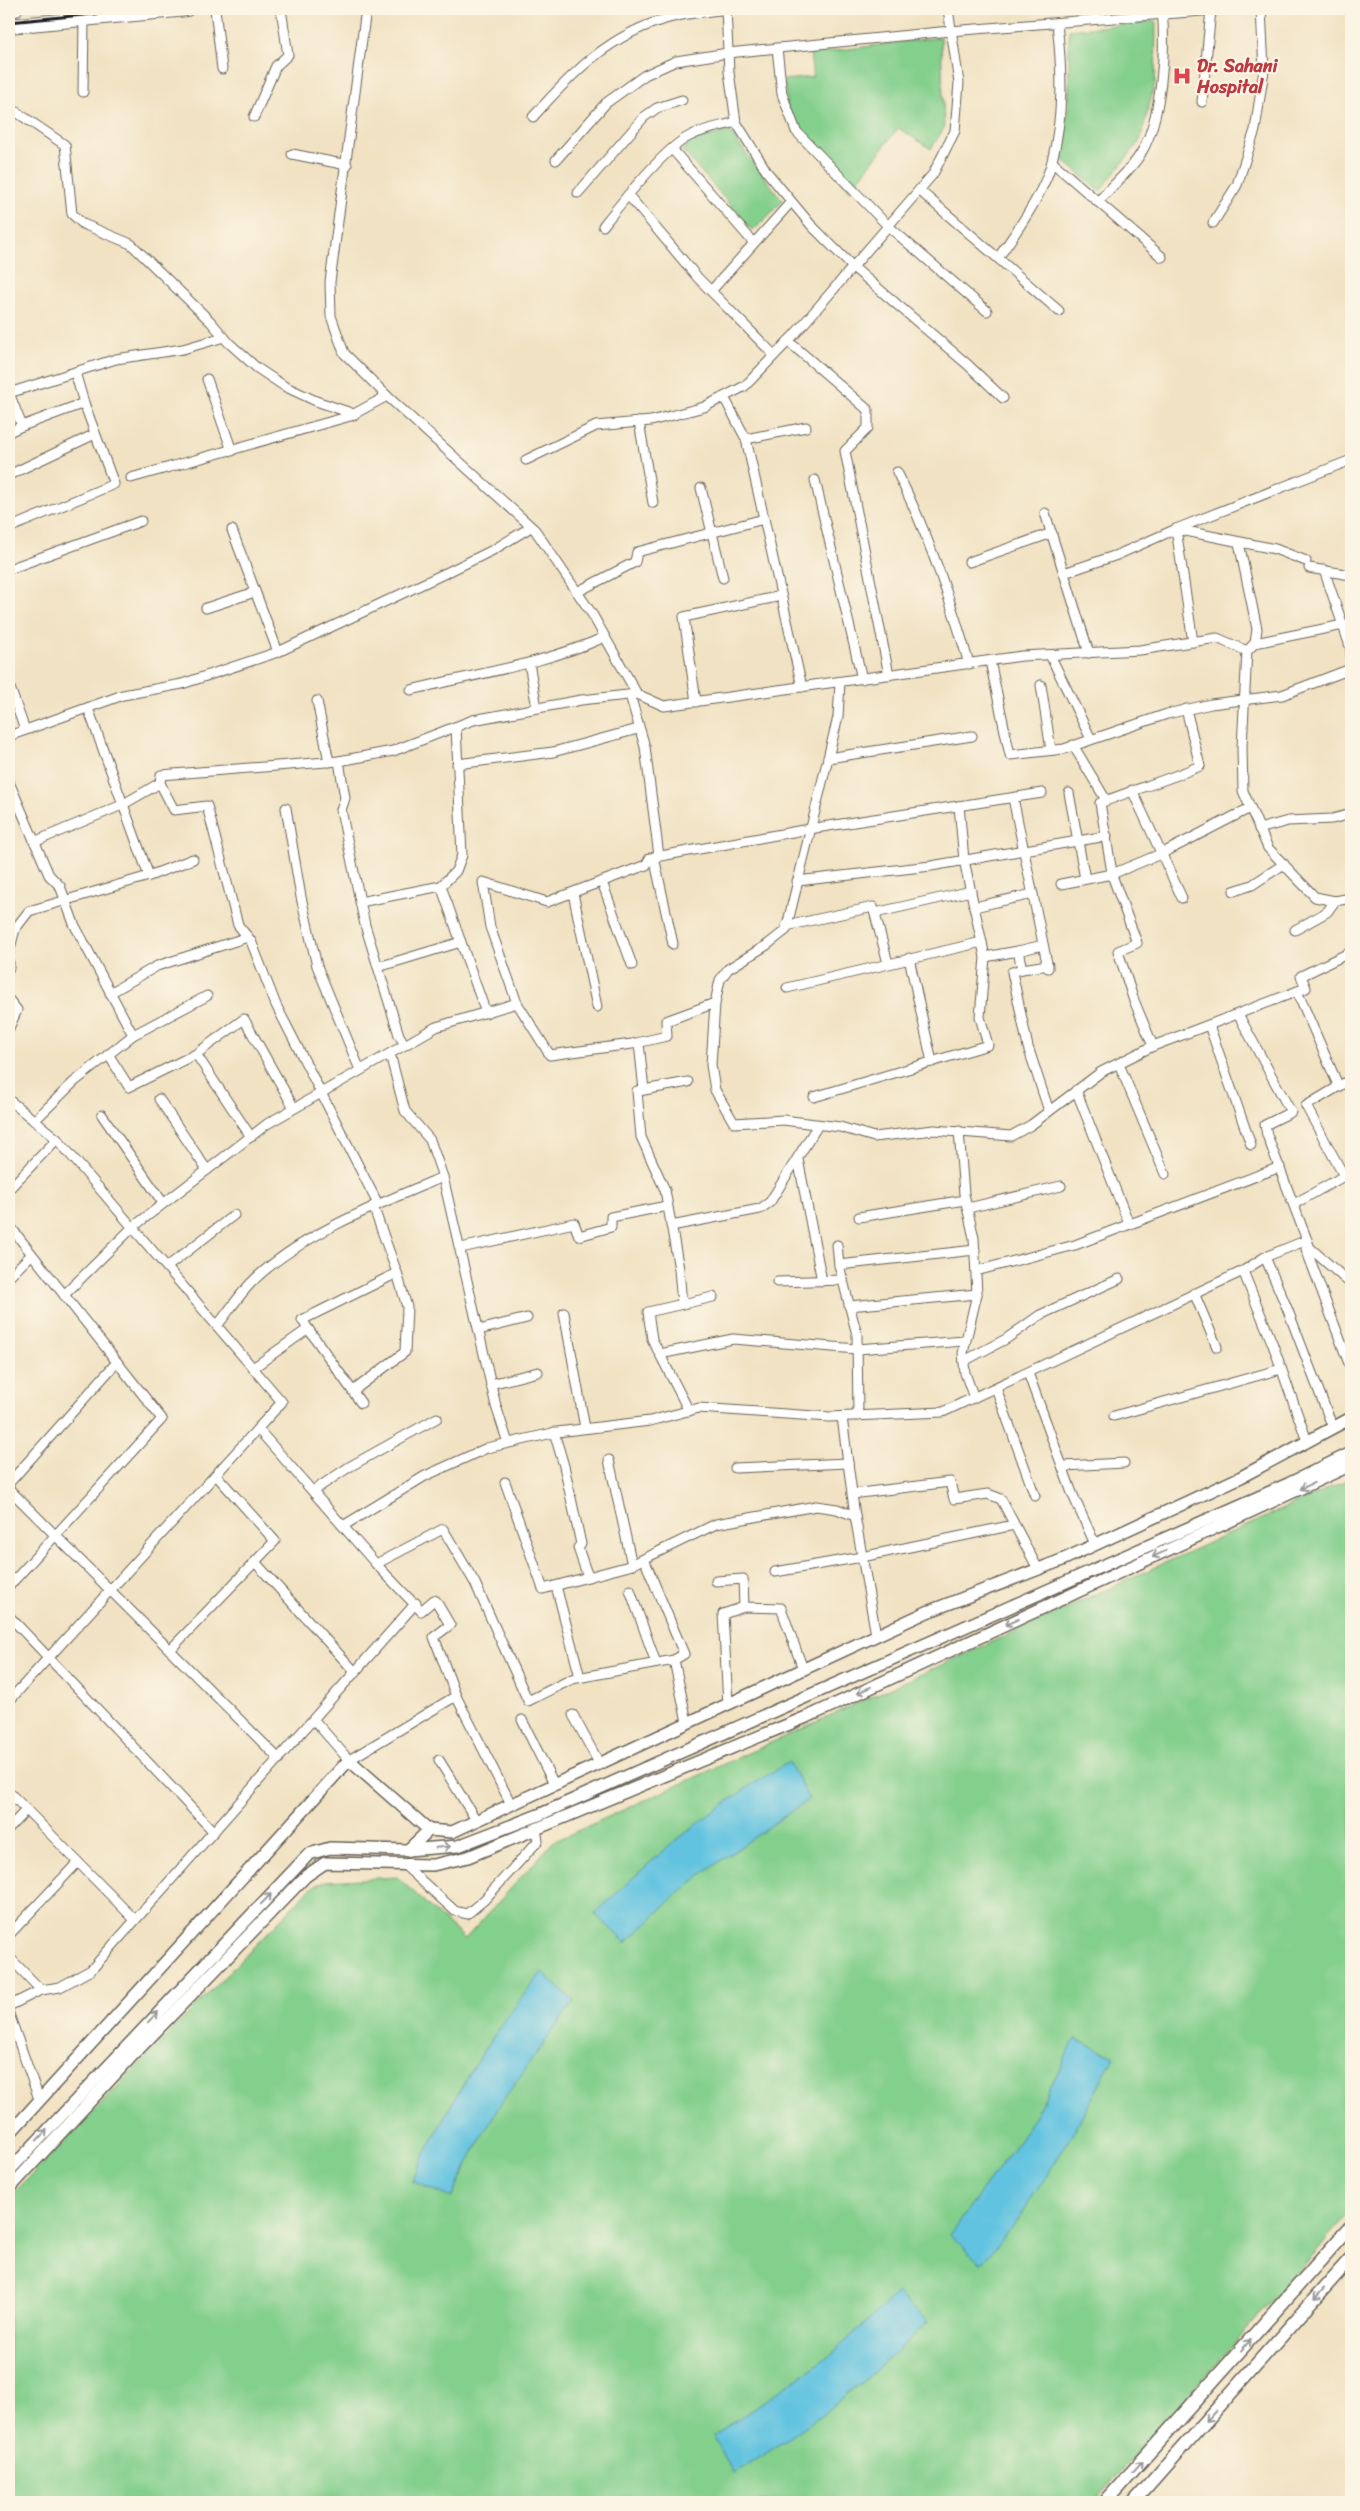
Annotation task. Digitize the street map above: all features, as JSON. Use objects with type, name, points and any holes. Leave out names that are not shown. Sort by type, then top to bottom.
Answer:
[{"type":"main road","points":[[9,9],[15,9]]},
{"type":"main road","points":[[9,26],[186,9]]},
{"type":"main road","points":[[1105,2502],[1351,2226]]},
{"type":"main road","points":[[1134,2502],[1351,2258]]},
{"type":"street","points":[[215,9],[222,69]]},
{"type":"street","points":[[254,117],[276,66],[288,55],[281,9]]},
{"type":"street","points":[[366,9],[347,165],[330,282],[331,316],[344,353],[388,396],[531,527],[577,592],[605,637],[633,695],[638,729],[645,747],[657,857],[673,944]]},
{"type":"street","points":[[533,116],[571,74],[618,39],[668,18],[726,9],[728,52],[736,122],[767,172],[791,202],[852,267],[967,364],[1003,398]]},
{"type":"street","points":[[526,460],[596,426],[639,422],[704,408],[745,386],[788,341],[933,174],[955,131],[959,83],[948,9]]},
{"type":"street","points":[[556,160],[606,103],[645,75],[676,61],[728,52],[1058,23],[1162,11],[1228,9]]},
{"type":"street","points":[[1213,223],[1237,185],[1255,130],[1264,70],[1261,9]]},
{"type":"street","points":[[1202,102],[1211,10]]},
{"type":"street","points":[[1098,202],[1141,153],[1152,125],[1163,77],[1162,11]]},
{"type":"street","points":[[83,92],[84,18]]},
{"type":"street","points":[[998,258],[1026,219],[1052,162],[1061,114],[1061,58],[1058,23]]},
{"type":"street","points":[[777,48],[782,94],[796,132],[888,226],[987,312]]},
{"type":"street","points":[[578,193],[644,117],[657,108],[682,100]]},
{"type":"street","points":[[9,107],[65,145],[72,214],[83,224],[131,244],[257,368],[284,386],[354,414]]},
{"type":"street","points":[[603,226],[628,195],[672,149],[690,135],[736,122]]},
{"type":"street","points":[[672,149],[753,242]]},
{"type":"street","points":[[292,154],[347,165]]},
{"type":"street","points":[[1052,162],[1162,257]]},
{"type":"street","points":[[919,190],[1059,311]]},
{"type":"street","points":[[628,195],[711,292],[774,355]]},
{"type":"street","points":[[711,292],[753,242],[791,202]]},
{"type":"street","points":[[22,426],[9,392],[116,359],[183,349],[224,337]]},
{"type":"street","points":[[788,341],[868,410],[868,428],[845,451],[889,675]]},
{"type":"street","points":[[9,528],[114,484],[84,403],[75,372]]},
{"type":"street","points":[[207,379],[232,450]]},
{"type":"street","points":[[131,478],[354,414],[388,396]]},
{"type":"street","points":[[724,397],[746,439],[802,687]]},
{"type":"street","points":[[9,432],[84,403]]},
{"type":"street","points":[[639,422],[653,503]]},
{"type":"street","points":[[746,439],[806,427]]},
{"type":"street","points":[[9,475],[95,434]]},
{"type":"street","points":[[1064,573],[1117,555],[1176,529],[1351,460]]},
{"type":"street","points":[[897,472],[924,530],[954,611],[968,664]]},
{"type":"street","points":[[816,480],[862,679]]},
{"type":"street","points":[[701,488],[723,578]]},
{"type":"street","points":[[1046,513],[1089,653]]},
{"type":"street","points":[[577,592],[635,562],[637,552],[764,519]]},
{"type":"street","points":[[9,569],[141,521]]},
{"type":"street","points":[[9,736],[123,695],[182,684],[278,652],[493,550],[531,527]]},
{"type":"street","points":[[1176,529],[1275,549],[1324,570],[1351,575]]},
{"type":"street","points":[[1176,529],[1193,642]]},
{"type":"street","points":[[232,530],[278,652]]},
{"type":"street","points":[[969,562],[1052,534]]},
{"type":"street","points":[[1239,543],[1257,629],[1256,643]]},
{"type":"street","points":[[1324,570],[1351,650],[1351,659]]},
{"type":"street","points":[[206,608],[255,592]]},
{"type":"street","points":[[696,702],[684,618],[782,596]]},
{"type":"street","points":[[1343,625],[1256,643],[1247,651],[1242,747],[1243,791],[1268,848],[1315,897],[1335,901],[1351,898]]},
{"type":"street","points":[[412,690],[529,663],[578,649],[605,637]]},
{"type":"street","points":[[353,1391],[405,1352],[407,1307],[398,1273],[375,1205],[276,1005],[248,937],[238,925],[208,806],[174,810],[160,783],[161,775],[339,761],[393,751],[473,720],[581,700],[633,695],[664,706],[990,661],[1050,655],[1140,650],[1217,638],[1247,651]]},
{"type":"street","points":[[1050,655],[1091,739]]},
{"type":"street","points":[[990,661],[1010,755],[1073,745],[1186,709],[1244,698],[1282,695],[1348,670],[1351,665]]},
{"type":"street","points":[[529,663],[538,708]]},
{"type":"street","points":[[840,682],[838,717],[786,926],[767,945],[728,970],[720,980],[715,1003],[711,1066],[715,1090],[734,1123],[783,1120],[840,1127],[874,1137],[934,1130],[1011,1136],[1031,1125],[1100,1072],[1154,1046],[1306,988],[1301,976],[1351,952]]},
{"type":"street","points":[[1040,684],[1051,750]]},
{"type":"street","points":[[9,685],[25,730]]},
{"type":"street","points":[[317,701],[329,762]]},
{"type":"street","points":[[88,708],[149,876]]},
{"type":"street","points":[[1154,1046],[1133,998],[1118,951],[1137,943],[1112,874],[1100,803],[1157,781],[1167,780],[1200,766],[1186,709]]},
{"type":"street","points":[[360,902],[441,886],[456,871],[462,855],[456,727]]},
{"type":"street","points":[[457,764],[553,752],[638,729]]},
{"type":"street","points":[[828,758],[972,736]]},
{"type":"street","points":[[1073,745],[1106,800]]},
{"type":"street","points":[[339,761],[345,798],[341,810],[360,902],[399,1035],[405,1045]]},
{"type":"street","points":[[9,783],[49,876],[60,886],[74,924],[85,941],[133,1035]]},
{"type":"street","points":[[34,842],[122,804],[160,783]]},
{"type":"street","points":[[1132,790],[1163,853],[1182,898]]},
{"type":"street","points":[[1069,793],[1085,879]]},
{"type":"street","points":[[715,1003],[666,1020],[667,1036],[550,1055],[517,1003],[490,927],[483,882],[547,902],[646,865],[650,858],[809,829],[1042,794]]},
{"type":"street","points":[[1013,798],[1048,966],[1012,972],[1028,1047],[1049,1111]]},
{"type":"street","points":[[814,1098],[988,1045],[980,1017],[985,957],[964,860],[959,806]]},
{"type":"street","points":[[286,808],[300,897],[317,966],[360,1070]]},
{"type":"street","points":[[1061,884],[1112,874],[1163,853],[1250,808]]},
{"type":"street","points":[[1259,829],[1288,821],[1332,820],[1351,814]]},
{"type":"street","points":[[797,880],[964,860],[1107,836]]},
{"type":"street","points":[[9,952],[15,929],[29,912],[149,876],[193,859]]},
{"type":"street","points":[[1234,892],[1252,885],[1284,864]]},
{"type":"street","points":[[602,882],[632,965]]},
{"type":"street","points":[[441,886],[486,1013]]},
{"type":"street","points":[[875,913],[971,891]]},
{"type":"street","points":[[573,892],[597,1007]]},
{"type":"street","points":[[974,907],[1033,894]]},
{"type":"street","points":[[1295,930],[1327,912],[1335,901]]},
{"type":"street","points":[[786,926],[873,906],[888,963]]},
{"type":"street","points":[[110,993],[157,966],[248,937]]},
{"type":"street","points":[[378,967],[461,942]]},
{"type":"street","points":[[787,988],[982,942]]},
{"type":"street","points":[[985,957],[1044,945]]},
{"type":"street","points":[[1018,951],[1022,969]]},
{"type":"street","points":[[909,958],[932,1062]]},
{"type":"street","points":[[9,963],[9,968]]},
{"type":"street","points":[[1297,991],[1338,1085]]},
{"type":"street","points":[[34,1121],[74,1082],[133,1035],[207,996]]},
{"type":"street","points":[[9,1000],[17,1010],[9,1028]]},
{"type":"street","points":[[64,1295],[133,1227],[250,1137],[294,1108],[436,1027],[517,1003]]},
{"type":"street","points":[[1238,1014],[1290,1112],[1265,1125],[1310,1248],[1351,1284]]},
{"type":"street","points":[[108,1054],[129,1087],[196,1054],[244,1019],[294,1108]]},
{"type":"street","points":[[1209,1025],[1251,1144]]},
{"type":"street","points":[[638,1042],[644,1090]]},
{"type":"street","points":[[196,1054],[250,1137]]},
{"type":"street","points":[[390,1054],[405,1112],[430,1140],[443,1177],[491,1384],[508,1443]]},
{"type":"street","points":[[1119,1064],[1165,1174]]},
{"type":"street","points":[[1294,1204],[1344,1176],[1306,1106],[1338,1085],[1351,1079]]},
{"type":"street","points":[[682,1304],[679,1268],[664,1190],[641,1137],[637,1091],[688,1082]]},
{"type":"street","points":[[1076,1090],[1129,1224]]},
{"type":"street","points":[[159,1099],[207,1170]]},
{"type":"street","points":[[9,1100],[57,1139],[282,1402],[9,1700]]},
{"type":"street","points":[[102,1115],[163,1203]]},
{"type":"street","points":[[671,1226],[760,1209],[770,1202],[818,1125]]},
{"type":"street","points":[[959,1131],[966,1204],[975,1250],[976,1294],[966,1341],[964,1361],[974,1398]]},
{"type":"street","points":[[9,1188],[57,1139]]},
{"type":"street","points":[[798,1159],[822,1281]]},
{"type":"street","points":[[976,1271],[1075,1245],[1280,1168]]},
{"type":"street","points":[[217,1326],[251,1284],[290,1251],[375,1205],[443,1177]]},
{"type":"street","points":[[859,1217],[966,1204],[1061,1186]]},
{"type":"street","points":[[461,1248],[574,1223],[579,1236],[611,1227],[611,1217],[667,1206]]},
{"type":"street","points":[[167,1267],[234,1215]]},
{"type":"street","points":[[9,1225],[162,1419],[9,1586]]},
{"type":"street","points":[[343,1526],[425,1476],[487,1448],[554,1432],[650,1421],[698,1408],[842,1416],[943,1412],[1194,1293],[1243,1272],[1265,1257],[1308,1242]]},
{"type":"street","points":[[1308,1242],[1306,1249],[1351,1369]]},
{"type":"street","points":[[837,1245],[839,1264],[856,1335],[858,1416]]},
{"type":"street","points":[[839,1264],[975,1250]]},
{"type":"street","points":[[9,1277],[31,1255]]},
{"type":"street","points":[[1265,1257],[1333,1428]]},
{"type":"street","points":[[1243,1272],[1282,1369],[1307,1441]]},
{"type":"street","points":[[361,1403],[302,1320],[398,1273]]},
{"type":"street","points":[[964,1361],[1006,1339],[1040,1315],[1119,1279]]},
{"type":"street","points":[[776,1282],[843,1280]]},
{"type":"street","points":[[1194,1293],[1217,1347]]},
{"type":"street","points":[[849,1306],[976,1294]]},
{"type":"street","points":[[689,1411],[652,1340],[648,1312],[714,1297]]},
{"type":"street","points":[[564,1313],[585,1428]]},
{"type":"street","points":[[479,1330],[527,1318]]},
{"type":"street","points":[[253,1368],[308,1329]]},
{"type":"street","points":[[660,1354],[733,1339],[857,1349],[966,1341]]},
{"type":"street","points":[[9,1483],[117,1362]]},
{"type":"street","points":[[1114,1416],[1282,1369]]},
{"type":"street","points":[[491,1384],[538,1372]]},
{"type":"street","points":[[1028,1373],[1062,1466],[1095,1544]]},
{"type":"street","points":[[996,1388],[1035,1496]]},
{"type":"street","points":[[842,1416],[855,1516],[876,1635]]},
{"type":"street","points":[[313,1492],[349,1467],[437,1418]]},
{"type":"street","points":[[314,1720],[349,1760],[429,1830],[452,1832],[927,1612],[1038,1569],[1109,1538],[1241,1477],[1351,1418]]},
{"type":"street","points":[[258,1429],[376,1564],[422,1611],[434,1600],[436,1602],[450,1625],[434,1637],[456,1696],[511,1804]]},
{"type":"street","points":[[554,1432],[582,1544],[578,1548],[588,1578]]},
{"type":"street","points":[[9,2170],[309,1854],[330,1848],[407,1850],[458,1846],[541,1814],[1351,1453]]},
{"type":"street","points":[[609,1460],[632,1565]]},
{"type":"street","points":[[736,1468],[848,1462]]},
{"type":"street","points":[[1062,1466],[1124,1463]]},
{"type":"street","points":[[9,2189],[131,2057],[306,1876],[325,1863],[433,1865],[468,1857],[816,1713],[1351,1465]]},
{"type":"street","points":[[170,1650],[275,1541],[216,1475]]},
{"type":"street","points":[[505,1482],[543,1589],[632,1565],[716,1524],[816,1506],[836,1509],[855,1516]]},
{"type":"street","points":[[852,1494],[950,1482],[954,1499],[988,1494],[1001,1499],[1038,1569]]},
{"type":"street","points":[[9,1489],[280,1759]]},
{"type":"street","points":[[775,1572],[862,1557],[1014,1524]]},
{"type":"street","points":[[376,1564],[444,1529],[475,1583],[528,1701],[572,1679],[674,1660],[684,1654],[644,1559]]},
{"type":"street","points":[[1109,1538],[1118,1558]]},
{"type":"street","points":[[255,1562],[356,1673]]},
{"type":"street","points":[[716,1581],[743,1579],[744,1607]]},
{"type":"street","points":[[556,1586],[580,1677]]},
{"type":"street","points":[[630,1590],[656,1663]]},
{"type":"street","points":[[9,2006],[41,1990],[60,1987],[91,1970],[280,1759],[416,1603]]},
{"type":"street","points":[[728,1704],[723,1614],[744,1607],[781,1608],[803,1669]]},
{"type":"street","points":[[9,1616],[214,1832]]},
{"type":"street","points":[[674,1660],[687,1722]]},
{"type":"street","points":[[9,2134],[349,1760],[456,1696]]},
{"type":"street","points":[[572,1715],[599,1763]]},
{"type":"street","points":[[522,1720],[554,1784]]},
{"type":"street","points":[[439,1760],[476,1820]]},
{"type":"street","points":[[9,1792],[135,1920]]},
{"type":"street","points":[[9,1828],[26,1810]]},
{"type":"street","points":[[403,1864],[455,1911],[466,1914],[484,1900],[538,1841],[536,1829]]},
{"type":"street","points":[[403,1864],[407,1850],[429,1830]]},
{"type":"street","points":[[9,1935],[78,1862]]},
{"type":"street","points":[[9,1957],[41,1990]]},
{"type":"street","points":[[9,2014],[39,2099]]},
{"type":"green space","points":[[1156,21],[1155,83],[1140,141],[1100,191],[1059,157],[1069,104],[1069,30]]},
{"type":"green space","points":[[941,37],[944,128],[931,149],[898,128],[850,191],[788,116],[784,80],[813,77],[810,54]]},
{"type":"green space","points":[[729,131],[783,201],[753,231],[682,150],[694,140]]},
{"type":"green space","points":[[1351,1478],[1351,2211],[1094,2502],[9,2502],[9,2198],[312,1887],[326,1881],[397,1877],[465,1939],[553,1842]]},
{"type":"water","points":[[789,1762],[809,1799],[706,1871],[676,1895],[626,1943],[595,1914],[640,1871],[711,1813]]},
{"type":"water","points":[[542,1972],[574,2001],[501,2103],[451,2198],[412,2181],[440,2125],[486,2047]]},
{"type":"water","points":[[1075,2039],[1114,2056],[1054,2164],[1002,2240],[982,2264],[950,2235],[1024,2133]]},
{"type":"water","points":[[897,2293],[928,2322],[882,2365],[835,2404],[786,2440],[733,2473],[713,2436],[817,2365],[846,2341]]},
{"type":"railway","points":[[9,22],[146,9]]},
{"type":"place","name":"Dr. Sahani Hospital","points":[[1182,76]]}]
